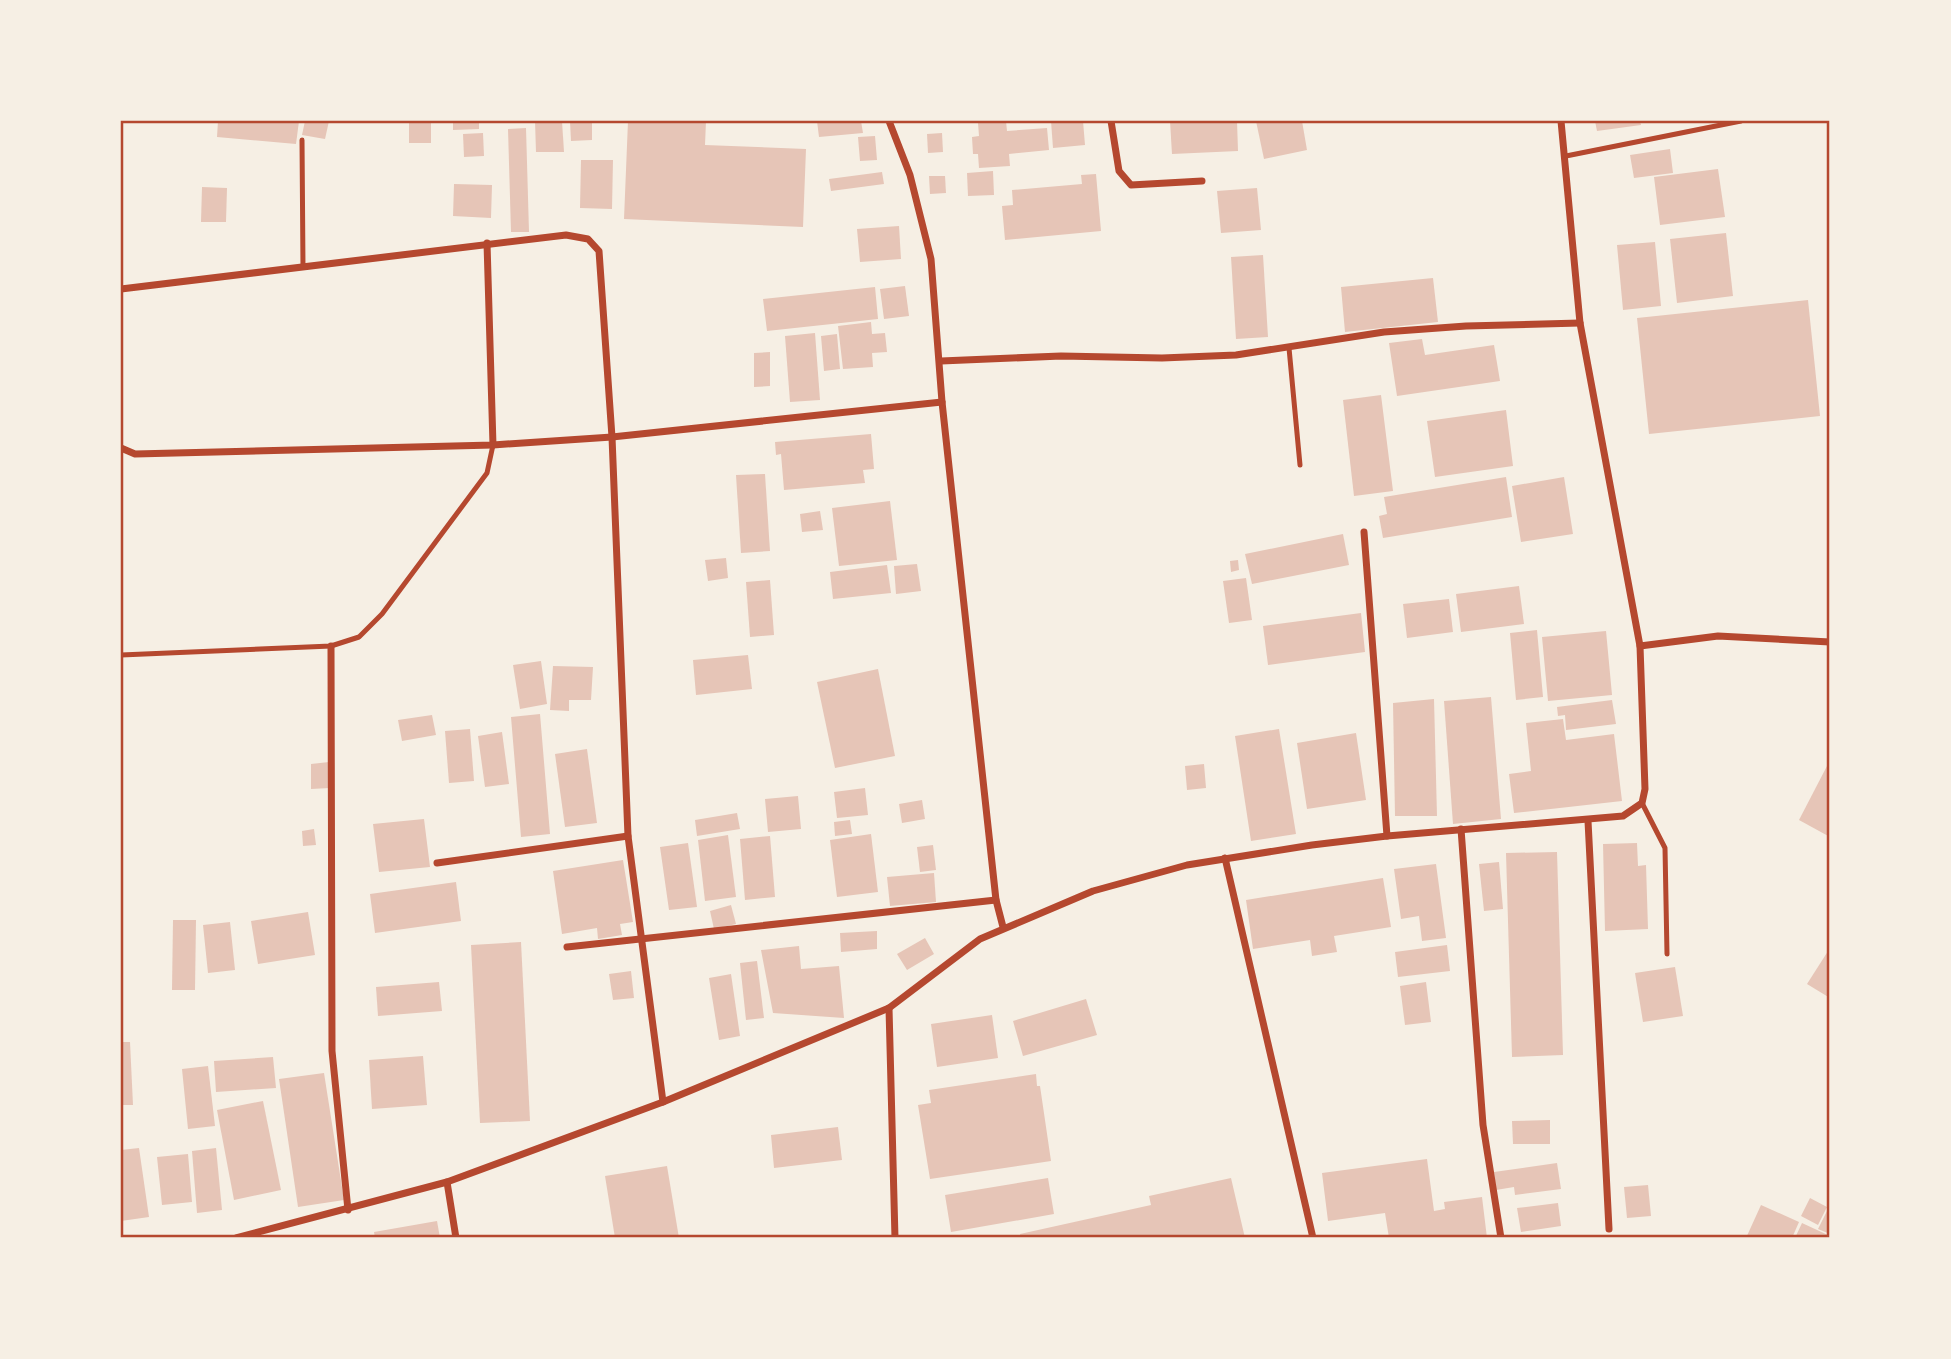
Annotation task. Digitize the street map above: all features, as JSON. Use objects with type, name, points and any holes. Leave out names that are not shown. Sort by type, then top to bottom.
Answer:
[{"type":"street","points":[[889,121],[909,175],[930,259],[941,361],[942,402],[996,900],[1003,927]]},
{"type":"street","points":[[1111,121],[1119,171],[1131,185],[1202,181]]},
{"type":"street","points":[[236,1238],[447,1182],[663,1102],[889,1008],[980,939],[1093,891],[1187,865],[1225,858],[1387,836],[1588,821],[1623,816],[1642,803],[1645,789],[1640,646],[1580,323],[1561,121]]},
{"type":"street","points":[[121,289],[566,235],[588,239],[599,251],[612,437],[628,836],[639,940],[663,1102]]},
{"type":"street","points":[[487,243],[493,445]]},
{"type":"street","points":[[941,361],[1061,356],[1162,358],[1289,348],[1384,332],[1580,323]]},
{"type":"street","points":[[121,448],[135,454],[493,445],[612,437],[942,402]]},
{"type":"street","points":[[1364,532],[1387,836]]},
{"type":"street","points":[[1640,646],[1718,636],[1830,642]]},
{"type":"street","points":[[331,646],[332,1051],[348,1210]]},
{"type":"street","points":[[1588,821],[1609,1229]]},
{"type":"street","points":[[1461,830],[1483,1125],[1501,1238]]},
{"type":"street","points":[[437,863],[628,836]]},
{"type":"street","points":[[1225,858],[1313,1238]]},
{"type":"street","points":[[567,947],[996,900]]},
{"type":"street","points":[[889,1008],[895,1238]]},
{"type":"street","points":[[447,1182],[456,1238]]},
{"type":"lane","points":[[1566,156],[1741,121]]},
{"type":"lane","points":[[302,140],[303,267]]},
{"type":"lane","points":[[1289,348],[1300,465]]},
{"type":"lane","points":[[121,655],[331,646],[359,637],[382,614],[487,473],[493,445]]},
{"type":"lane","points":[[1642,803],[1665,848],[1667,954]]},
{"type":"building","points":[[218,121],[299,121],[296,144],[217,137]]},
{"type":"building","points":[[305,121],[329,121],[325,139],[302,135]]},
{"type":"building","points":[[409,121],[431,121],[431,143],[409,143]]},
{"type":"building","points":[[453,121],[479,121],[479,129],[453,130]]},
{"type":"building","points":[[535,121],[562,121],[564,152],[536,152]]},
{"type":"building","points":[[570,121],[592,121],[592,140],[571,141]]},
{"type":"building","points":[[628,121],[706,121],[705,145],[806,149],[803,227],[624,219]]},
{"type":"building","points":[[817,121],[861,121],[863,133],[819,137]]},
{"type":"building","points":[[1006,121],[1007,131],[1047,128],[1049,150],[1009,154],[1010,166],[979,168],[978,154],[973,154],[972,137],[979,136],[978,123]]},
{"type":"building","points":[[1051,121],[1083,121],[1085,145],[1053,148]]},
{"type":"building","points":[[1170,121],[1237,121],[1238,151],[1172,154]]},
{"type":"building","points":[[1256,121],[1302,121],[1307,150],[1264,159]]},
{"type":"building","points":[[1595,121],[1640,121],[1641,125],[1597,131]]},
{"type":"building","points":[[526,128],[529,232],[511,232],[508,129]]},
{"type":"building","points":[[483,133],[484,156],[464,157],[463,134]]},
{"type":"building","points":[[942,133],[943,152],[928,153],[927,134]]},
{"type":"building","points":[[875,136],[877,160],[860,161],[858,137]]},
{"type":"building","points":[[1670,149],[1673,173],[1634,178],[1630,155]]},
{"type":"building","points":[[581,160],[613,160],[612,209],[580,208]]},
{"type":"building","points":[[1718,169],[1725,217],[1660,225],[1654,177]]},
{"type":"building","points":[[993,171],[994,195],[968,196],[967,173]]},
{"type":"building","points":[[882,172],[884,184],[831,191],[829,179]]},
{"type":"building","points":[[1096,174],[1101,231],[1005,240],[1002,206],[1013,205],[1012,190],[1082,184],[1081,175]]},
{"type":"building","points":[[929,176],[945,176],[946,193],[930,194]]},
{"type":"building","points":[[454,184],[492,185],[491,218],[453,216]]},
{"type":"building","points":[[202,187],[227,188],[226,222],[201,222]]},
{"type":"building","points":[[1257,188],[1261,230],[1221,233],[1217,191]]},
{"type":"building","points":[[899,226],[901,259],[860,262],[857,229]]},
{"type":"building","points":[[1726,233],[1733,296],[1677,303],[1670,239]]},
{"type":"building","points":[[1655,242],[1661,306],[1623,310],[1617,245]]},
{"type":"building","points":[[1263,255],[1268,337],[1236,339],[1231,257]]},
{"type":"building","points":[[1433,278],[1438,322],[1345,332],[1341,287]]},
{"type":"building","points":[[905,286],[909,316],[884,319],[880,289]]},
{"type":"building","points":[[875,287],[878,319],[767,331],[763,299]]},
{"type":"building","points":[[1808,300],[1820,416],[1649,434],[1637,318]]},
{"type":"building","points":[[871,322],[872,334],[885,333],[887,352],[872,353],[873,367],[843,369],[838,326]]},
{"type":"building","points":[[815,333],[820,400],[790,402],[785,336]]},
{"type":"building","points":[[837,334],[840,369],[824,371],[821,336]]},
{"type":"building","points":[[1422,339],[1425,355],[1494,345],[1500,381],[1397,396],[1389,343]]},
{"type":"building","points":[[770,352],[770,386],[754,387],[754,353]]},
{"type":"building","points":[[1381,395],[1393,491],[1354,496],[1343,400]]},
{"type":"building","points":[[1506,410],[1513,466],[1435,477],[1427,421]]},
{"type":"building","points":[[871,434],[874,469],[863,470],[865,483],[784,490],[781,454],[776,455],[775,442]]},
{"type":"building","points":[[765,474],[770,551],[741,553],[736,475]]},
{"type":"building","points":[[1506,477],[1512,517],[1383,538],[1379,516],[1387,514],[1384,497]]},
{"type":"building","points":[[1564,477],[1573,534],[1521,542],[1512,486]]},
{"type":"building","points":[[890,501],[897,560],[839,566],[832,508]]},
{"type":"building","points":[[820,511],[823,530],[802,532],[800,514]]},
{"type":"building","points":[[1343,534],[1349,565],[1252,584],[1245,554]]},
{"type":"building","points":[[726,558],[728,578],[708,581],[705,560]]},
{"type":"building","points":[[1238,560],[1239,570],[1231,572],[1230,561]]},
{"type":"building","points":[[917,564],[921,591],[896,594],[894,566]]},
{"type":"building","points":[[887,565],[891,593],[833,599],[830,572]]},
{"type":"building","points":[[1246,578],[1252,620],[1229,623],[1223,581]]},
{"type":"building","points":[[770,580],[774,635],[750,637],[746,582]]},
{"type":"building","points":[[1519,586],[1524,624],[1461,632],[1456,594]]},
{"type":"building","points":[[1449,599],[1453,632],[1407,638],[1403,604]]},
{"type":"building","points":[[1361,613],[1365,652],[1268,665],[1263,626]]},
{"type":"building","points":[[1537,630],[1543,697],[1516,700],[1510,633]]},
{"type":"building","points":[[1606,631],[1612,695],[1548,701],[1542,637]]},
{"type":"building","points":[[748,655],[752,689],[696,695],[693,660]]},
{"type":"building","points":[[541,661],[547,704],[520,709],[513,665]]},
{"type":"building","points":[[553,666],[593,667],[591,700],[569,700],[569,711],[550,710]]},
{"type":"building","points":[[878,669],[895,756],[835,768],[817,682]]},
{"type":"building","points":[[1491,697],[1501,819],[1453,824],[1444,701]]},
{"type":"building","points":[[1434,699],[1437,816],[1395,816],[1393,703]]},
{"type":"building","points":[[1612,700],[1616,724],[1566,730],[1565,715],[1558,716],[1557,707]]},
{"type":"building","points":[[540,714],[550,834],[521,837],[511,717]]},
{"type":"building","points":[[432,715],[436,735],[402,741],[398,720]]},
{"type":"building","points":[[1563,719],[1566,740],[1614,734],[1622,801],[1514,813],[1509,774],[1531,771],[1526,723]]},
{"type":"building","points":[[470,729],[474,781],[449,783],[445,731]]},
{"type":"building","points":[[1279,729],[1296,834],[1251,841],[1235,736]]},
{"type":"building","points":[[502,732],[509,784],[485,787],[478,736]]},
{"type":"building","points":[[1356,733],[1366,800],[1307,809],[1297,743]]},
{"type":"building","points":[[587,749],[597,823],[565,827],[555,754]]},
{"type":"building","points":[[329,762],[330,788],[311,789],[311,764]]},
{"type":"building","points":[[1204,764],[1206,788],[1187,790],[1185,766]]},
{"type":"building","points":[[1827,766],[1830,768],[1830,837],[1799,820]]},
{"type":"building","points":[[865,788],[868,815],[837,818],[834,792]]},
{"type":"building","points":[[798,796],[801,829],[768,832],[765,799]]},
{"type":"building","points":[[922,800],[925,819],[902,823],[899,804]]},
{"type":"building","points":[[737,813],[740,829],[697,836],[695,820]]},
{"type":"building","points":[[424,819],[430,867],[379,872],[373,824]]},
{"type":"building","points":[[850,820],[852,834],[835,836],[834,822]]},
{"type":"building","points":[[314,829],[316,845],[303,846],[302,831]]},
{"type":"building","points":[[871,834],[878,892],[837,897],[830,840]]},
{"type":"building","points":[[728,835],[736,897],[705,901],[698,840]]},
{"type":"building","points":[[770,836],[775,897],[745,900],[740,839]]},
{"type":"building","points":[[688,843],[697,907],[669,910],[660,847]]},
{"type":"building","points":[[1637,843],[1638,866],[1646,865],[1648,929],[1605,931],[1603,844]]},
{"type":"building","points":[[933,845],[936,870],[920,872],[917,847]]},
{"type":"building","points":[[1557,852],[1563,1055],[1512,1057],[1506,853]]},
{"type":"building","points":[[623,860],[633,922],[620,924],[622,935],[598,939],[597,928],[562,934],[553,871]]},
{"type":"building","points":[[1499,862],[1503,909],[1484,911],[1479,864]]},
{"type":"building","points":[[1436,864],[1446,938],[1422,941],[1419,916],[1401,919],[1394,869]]},
{"type":"building","points":[[934,873],[936,902],[890,906],[887,877]]},
{"type":"building","points":[[1383,878],[1391,927],[1334,936],[1337,952],[1312,956],[1310,940],[1253,949],[1246,900]]},
{"type":"building","points":[[456,882],[461,921],[375,933],[370,894]]},
{"type":"building","points":[[731,905],[736,924],[714,929],[710,911]]},
{"type":"building","points":[[308,912],[315,955],[258,964],[251,921]]},
{"type":"building","points":[[173,920],[196,920],[195,990],[172,990]]},
{"type":"building","points":[[230,922],[235,970],[208,973],[203,925]]},
{"type":"building","points":[[877,931],[877,949],[841,952],[840,933]]},
{"type":"building","points":[[925,938],[934,954],[907,970],[897,954]]},
{"type":"building","points":[[521,942],[530,1121],[480,1123],[471,945]]},
{"type":"building","points":[[1447,945],[1450,971],[1398,977],[1395,952]]},
{"type":"building","points":[[799,946],[801,969],[839,966],[844,1018],[773,1013],[761,950]]},
{"type":"building","points":[[1830,948],[1830,998],[1807,984]]},
{"type":"building","points":[[757,961],[764,1018],[746,1020],[740,963]]},
{"type":"building","points":[[1675,967],[1683,1016],[1643,1022],[1635,973]]},
{"type":"building","points":[[631,971],[634,998],[613,1000],[609,974]]},
{"type":"building","points":[[731,974],[740,1036],[719,1040],[709,978]]},
{"type":"building","points":[[439,982],[442,1011],[378,1016],[376,987]]},
{"type":"building","points":[[1426,982],[1431,1022],[1405,1025],[1400,986]]},
{"type":"building","points":[[1086,999],[1097,1035],[1023,1056],[1013,1021]]},
{"type":"building","points":[[992,1015],[998,1058],[937,1067],[931,1024]]},
{"type":"building","points":[[121,1042],[130,1042],[133,1105],[121,1105]]},
{"type":"building","points":[[423,1056],[427,1105],[372,1109],[369,1060]]},
{"type":"building","points":[[273,1057],[276,1088],[216,1092],[214,1061]]},
{"type":"building","points":[[208,1066],[215,1126],[188,1129],[182,1069]]},
{"type":"building","points":[[324,1073],[344,1200],[298,1207],[279,1079]]},
{"type":"building","points":[[1036,1074],[1051,1161],[930,1179],[918,1105],[931,1103],[929,1090]]},
{"type":"building","points":[[263,1101],[281,1190],[234,1200],[217,1110]]},
{"type":"building","points":[[1550,1120],[1550,1144],[1513,1144],[1512,1121]]},
{"type":"building","points":[[838,1127],[842,1160],[774,1168],[771,1135]]},
{"type":"building","points":[[139,1148],[149,1217],[121,1221],[121,1150]]},
{"type":"building","points":[[216,1148],[222,1210],[197,1213],[192,1151]]},
{"type":"building","points":[[188,1154],[192,1202],[162,1205],[157,1157]]},
{"type":"building","points":[[1427,1159],[1434,1211],[1445,1209],[1444,1202],[1482,1197],[1487,1238],[1389,1238],[1385,1213],[1328,1221],[1322,1173]]},
{"type":"building","points":[[1557,1163],[1561,1189],[1515,1195],[1514,1187],[1496,1190],[1494,1172]]},
{"type":"building","points":[[667,1166],[679,1238],[615,1238],[605,1176]]},
{"type":"building","points":[[1048,1178],[1054,1214],[951,1232],[945,1195]]},
{"type":"building","points":[[1231,1178],[1245,1238],[1021,1238],[1020,1234],[1151,1205],[1149,1196]]},
{"type":"building","points":[[1648,1185],[1651,1216],[1627,1218],[1624,1187]]},
{"type":"building","points":[[1810,1198],[1827,1207],[1818,1225],[1801,1216]]},
{"type":"building","points":[[1558,1203],[1561,1226],[1521,1232],[1517,1208]]},
{"type":"building","points":[[1761,1205],[1799,1222],[1792,1238],[1746,1238]]},
{"type":"building","points":[[1830,1205],[1830,1234],[1818,1229]]},
{"type":"building","points":[[437,1221],[440,1238],[375,1238],[374,1232]]},
{"type":"building","points":[[1802,1223],[1830,1236],[1830,1238],[1795,1238]]}]
